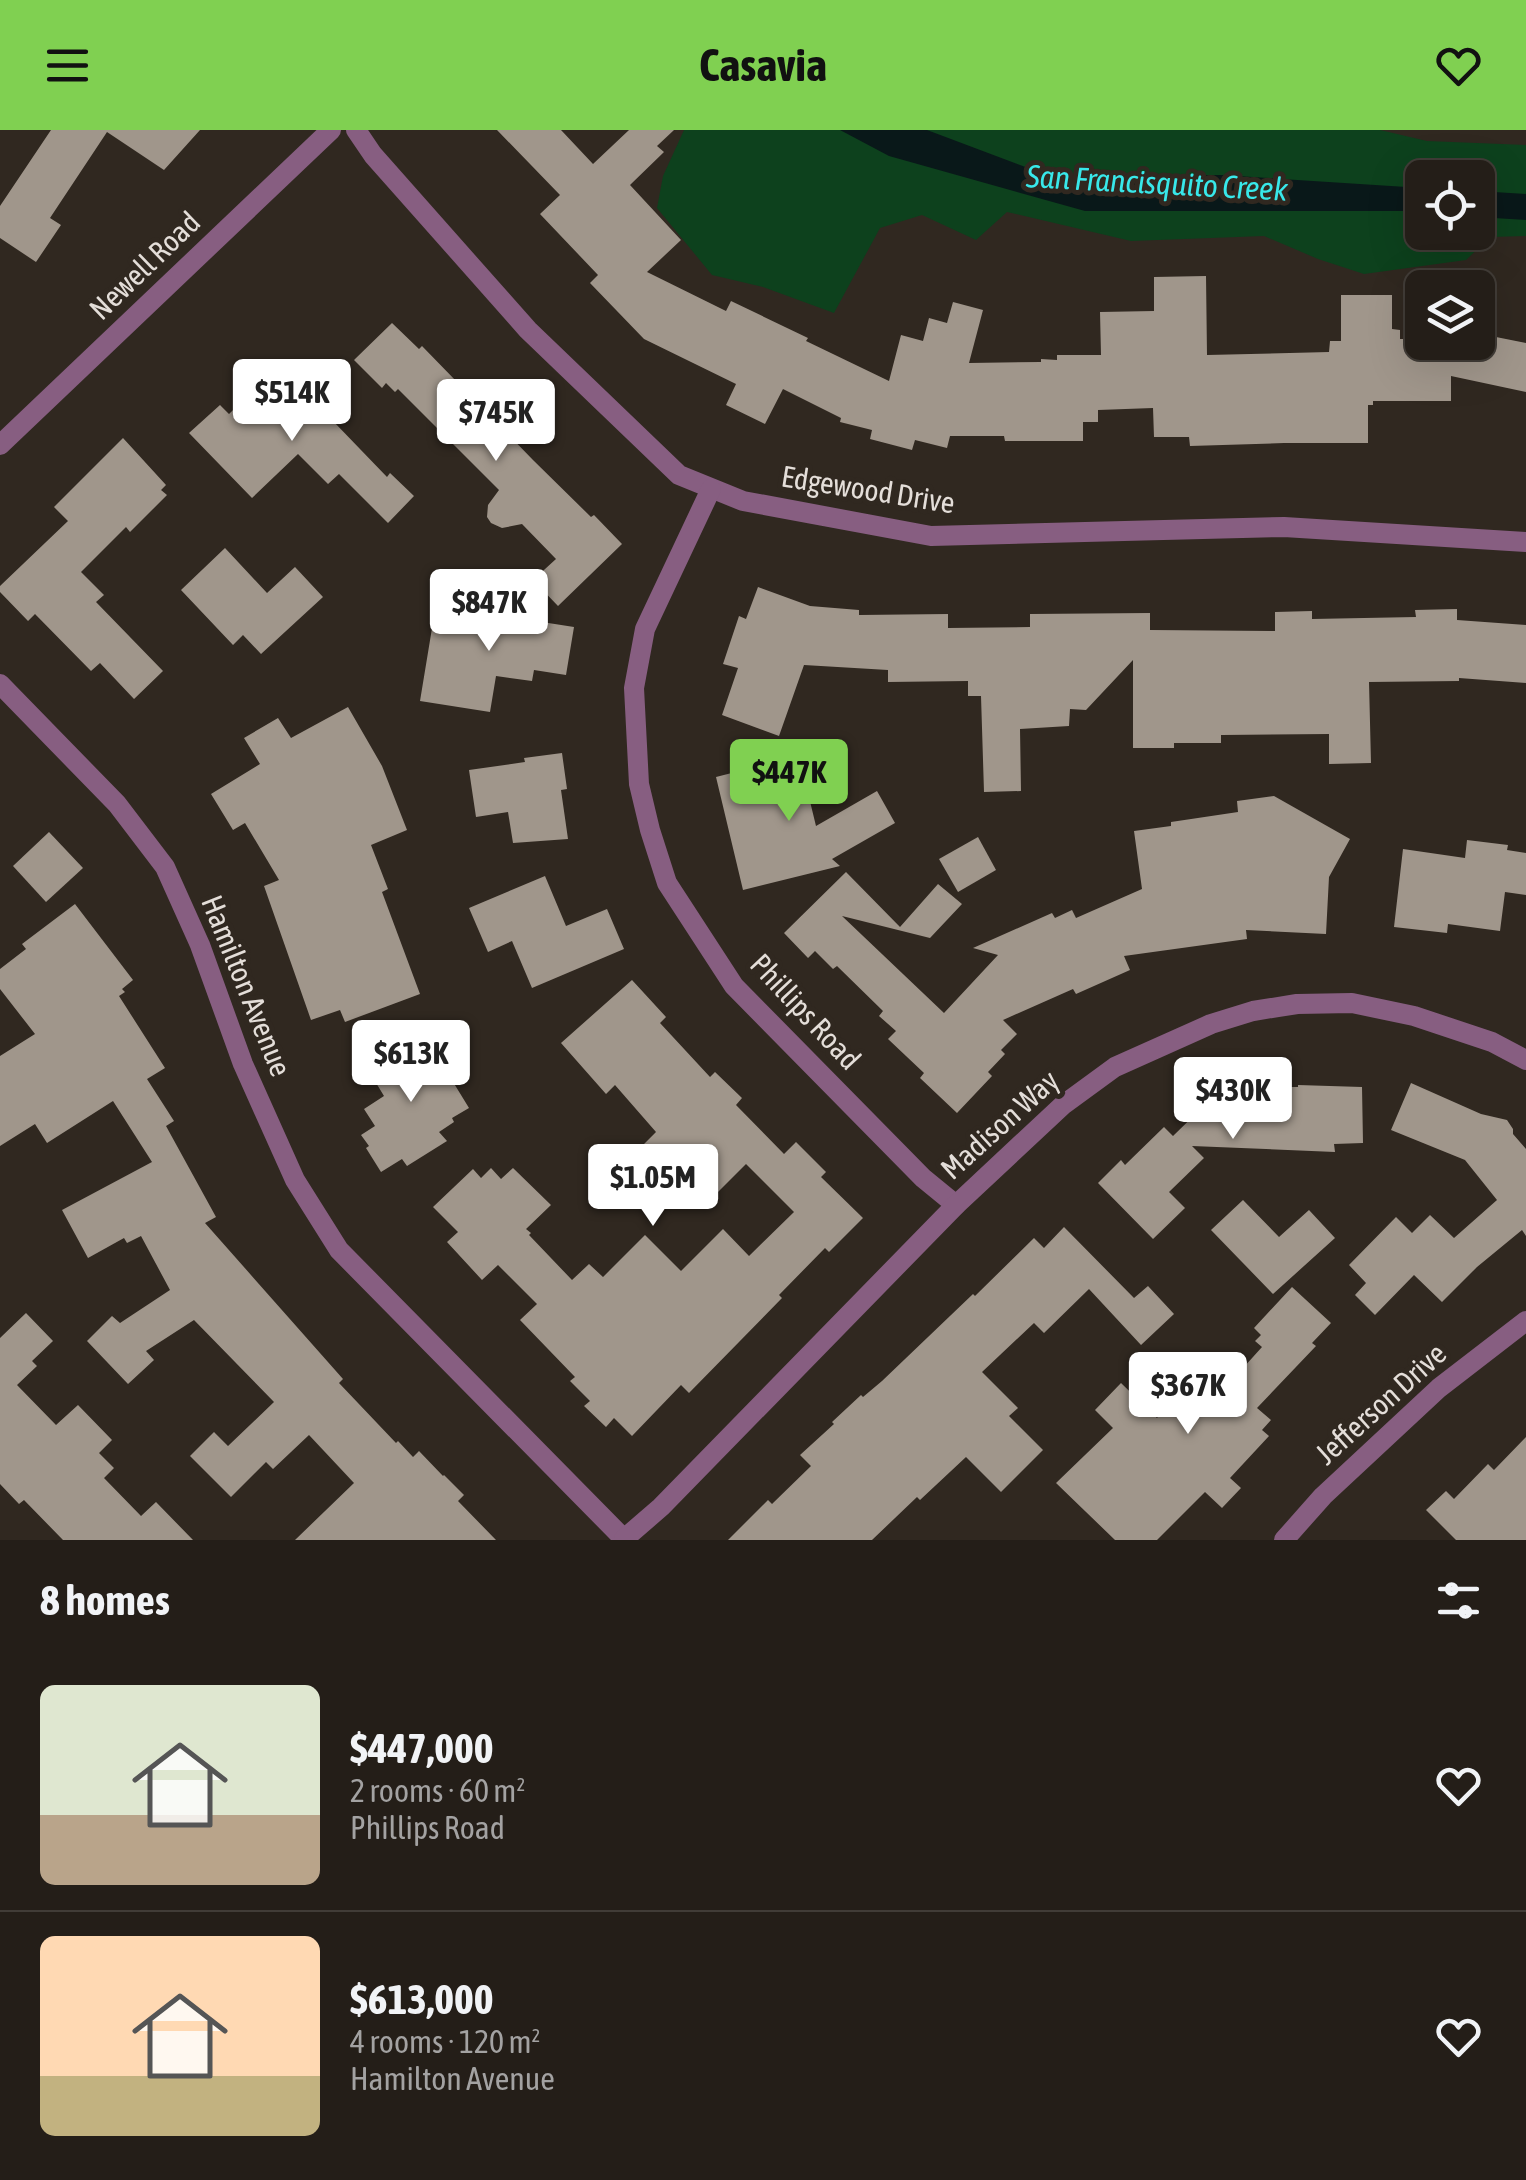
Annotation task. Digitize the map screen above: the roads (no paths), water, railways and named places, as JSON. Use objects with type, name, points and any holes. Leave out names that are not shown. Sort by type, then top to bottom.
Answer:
[{"type":"street","name":"Newell Road","points":[[0,446],[332,130]]},
{"type":"street","name":"Edgewood Drive","points":[[356,130],[373,155],[528,330],[679,475],[743,501],[931,536],[1284,527],[1526,542]]},
{"type":"street","name":"Phillips Road","points":[[711,489],[645,630],[634,688],[640,784],[667,883],[734,986],[923,1178],[956,1205]]},
{"type":"street","name":"Hamilton Avenue","points":[[0,684],[117,804],[165,867],[200,946],[243,1064],[295,1180],[340,1250],[625,1540]]},
{"type":"street","name":"Madison Way","points":[[625,1540],[956,1205],[1063,1105],[1115,1067],[1212,1024],[1253,1011],[1297,1004],[1352,1003],[1414,1016],[1492,1042],[1526,1060]]},
{"type":"street","name":"Jefferson Drive","points":[[1284,1540],[1323,1496],[1439,1388],[1526,1321]]},
{"type":"water","name":"San Francisquito Creek","points":[[840,130],[927,130],[1052,177],[1221,175],[1405,187],[1405,211],[1085,211],[889,156]]},
{"type":"water","points":[[1495,192],[1526,194],[1526,220],[1495,218]]}]
